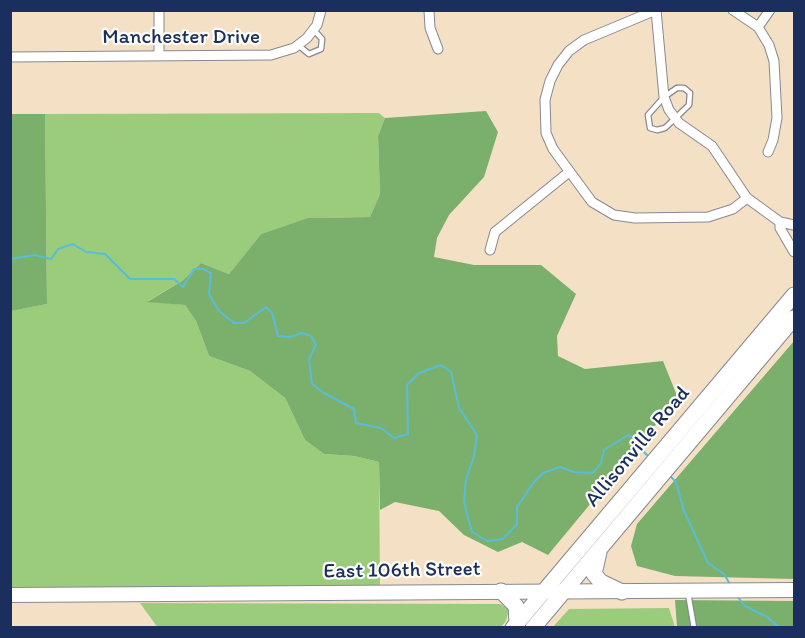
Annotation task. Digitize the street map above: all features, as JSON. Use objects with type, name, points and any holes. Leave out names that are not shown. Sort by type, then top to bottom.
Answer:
[{"type":"main road","name":"Allisonville Road","points":[[515,625],[647,481],[795,295]]},
{"type":"main road","name":"Allisonville Road","points":[[674,449],[795,318]]},
{"type":"main road","name":"Allisonville Road","points":[[533,627],[599,550],[647,481]]},
{"type":"main road","points":[[599,550],[594,574],[601,582],[622,592]]},
{"type":"main road","points":[[501,591],[516,606],[515,625]]},
{"type":"street","points":[[159,10],[159,55]]},
{"type":"street","points":[[298,45],[314,30],[321,10]]},
{"type":"street","points":[[429,10],[430,28],[438,49]]},
{"type":"street","points":[[747,198],[733,209],[715,216],[624,217],[604,211],[592,202],[553,149],[544,117],[547,90],[558,65],[569,51],[584,40],[656,10],[664,97],[675,118],[712,146],[747,198],[780,222],[795,225]]},
{"type":"street","points":[[733,10],[758,27],[769,45],[776,72],[776,130],[768,152]]},
{"type":"street","points":[[758,27],[770,10]]},
{"type":"street","name":"Manchester Drive","points":[[10,57],[271,55],[298,45]]},
{"type":"street","points":[[489,250],[495,232],[569,172]]},
{"type":"street","points":[[780,222],[780,228],[795,252]]},
{"type":"street","name":"East 106th Street","points":[[10,596],[545,590],[622,592],[795,590]]},
{"type":"lane","name":"Manchester Drive","points":[[298,45],[309,54],[321,49],[322,39],[314,30]]},
{"type":"lane","points":[[677,88],[684,88],[690,93],[689,105],[675,118],[661,130],[650,128],[648,115],[664,97],[677,88]]},
{"type":"lane","points":[[688,591],[694,627]]},
{"type":"green space","points":[[486,111],[498,132],[484,177],[449,215],[437,238],[434,257],[474,265],[541,265],[576,294],[557,336],[558,356],[585,369],[663,361],[678,398],[548,555],[522,542],[498,552],[464,535],[439,511],[395,502],[380,510],[379,462],[354,456],[324,454],[305,440],[285,398],[250,371],[209,356],[196,321],[185,305],[147,302],[182,281],[201,263],[229,274],[261,234],[308,218],[370,217],[380,194],[378,136],[385,118]]},
{"type":"green space","points":[[379,113],[385,118],[378,136],[380,194],[370,217],[309,218],[261,234],[229,274],[201,263],[182,281],[148,301],[185,305],[196,321],[209,356],[250,371],[285,398],[305,440],[324,454],[354,456],[379,462],[380,588],[11,588],[10,311],[47,304],[45,114]]},
{"type":"green space","points":[[10,114],[45,114],[47,304],[11,311]]},
{"type":"green space","points":[[794,341],[794,579],[675,576],[637,566],[631,546],[637,524]]},
{"type":"green space","points":[[675,600],[794,601],[794,627],[677,627]]},
{"type":"green space","points":[[140,603],[500,604],[509,609],[506,621],[501,627],[158,628]]},
{"type":"green space","points":[[669,608],[675,627],[553,627],[569,609]]},
{"type":"waterway","points":[[10,259],[35,255],[51,259],[58,249],[73,244],[86,252],[105,254],[130,279],[174,279],[183,287],[194,269],[203,269],[211,273],[209,294],[218,310],[234,323],[244,323],[266,307],[272,313],[278,336],[289,337],[302,333],[311,336],[316,345],[309,359],[312,384],[354,409],[356,423],[381,428],[394,438],[408,434],[407,385],[419,373],[441,365],[451,372],[459,408],[477,435],[474,456],[466,479],[464,502],[472,532],[487,541],[503,539],[517,524],[517,507],[543,473],[560,467],[574,472],[593,473],[601,463],[604,450],[628,435],[639,440],[644,452],[650,458]]},
{"type":"waterway","points":[[670,476],[676,482],[684,511],[708,563],[724,574],[731,586]]},
{"type":"waterway","points":[[737,596],[745,606],[767,617],[780,628]]}]
